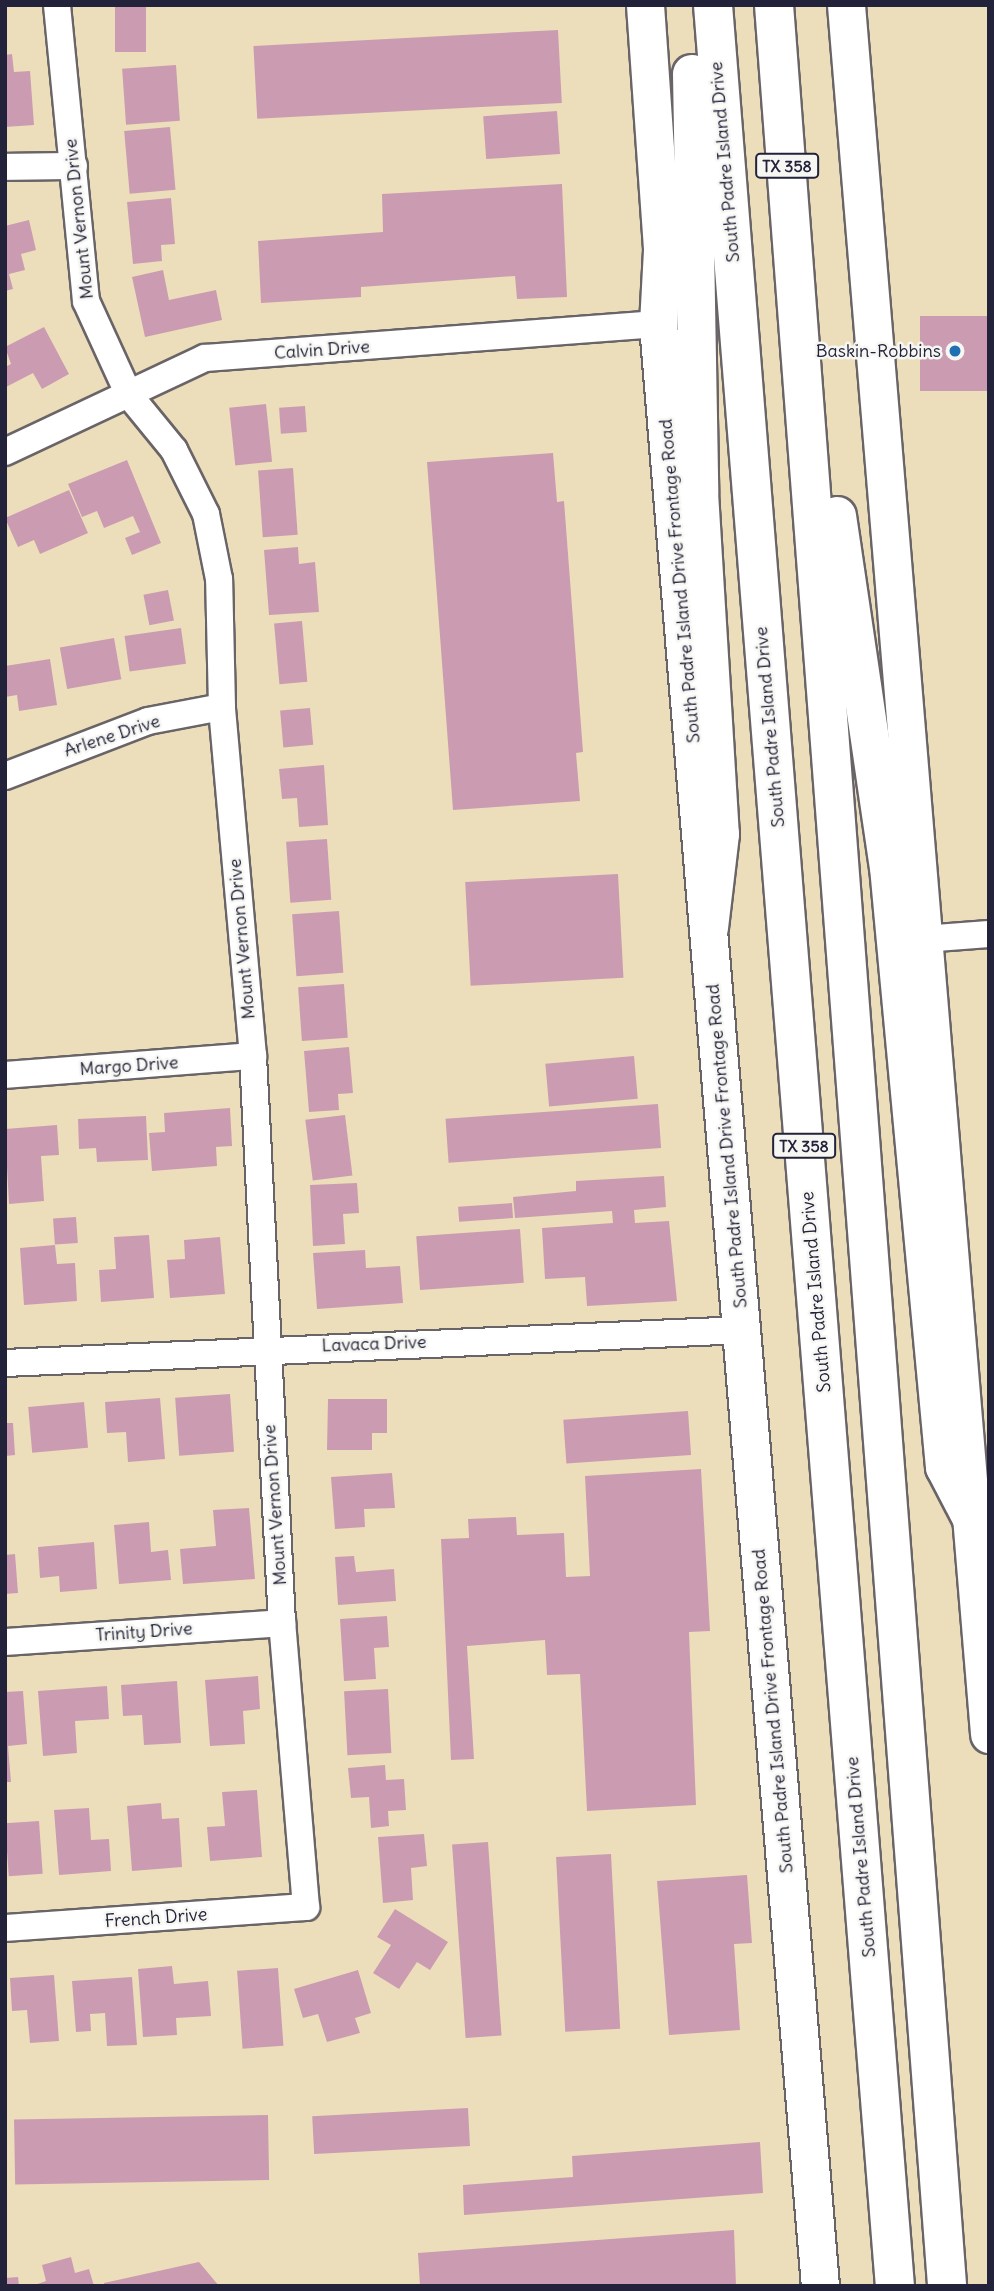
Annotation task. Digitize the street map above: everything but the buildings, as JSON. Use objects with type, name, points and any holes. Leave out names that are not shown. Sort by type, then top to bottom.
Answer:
[{"type":"highway","points":[[687,5],[695,108],[699,493],[720,834],[709,928]]},
{"type":"highway","name":"South Padre Island Drive","points":[[713,5],[895,2286]]},
{"type":"highway","name":"TX 358","points":[[774,5],[947,2286]]},
{"type":"highway","points":[[808,443],[835,506],[869,716],[945,1467],[971,1517]]},
{"type":"main road","name":"South Padre Island Drive Frontage Road","points":[[645,5],[662,250],[658,324],[820,2286]]},
{"type":"main road","points":[[846,5],[989,1734]]},
{"type":"street","name":"Mount Vernon Drive","points":[[57,5],[86,301],[129,395],[174,450],[206,514],[219,579],[222,707],[253,1056],[265,1348],[282,1623],[306,1907]]},
{"type":"street","points":[[5,167],[74,166]]},
{"type":"street","name":"Calvin Drive","points":[[5,452],[205,358],[658,324]]},
{"type":"street","name":"Arlene Drive","points":[[5,776],[148,721],[222,707]]},
{"type":"street","points":[[923,939],[989,934]]},
{"type":"street","name":"Margo Drive","points":[[5,1075],[253,1056]]},
{"type":"street","name":"Lavaca Drive","points":[[5,1363],[265,1348],[743,1330]]},
{"type":"street","name":"Trinity Drive","points":[[5,1642],[282,1623]]},
{"type":"street","name":"French Drive","points":[[5,1928],[306,1907]]},
{"type":"place","name":"Baskin-Robbins","points":[[955,351]]}]
